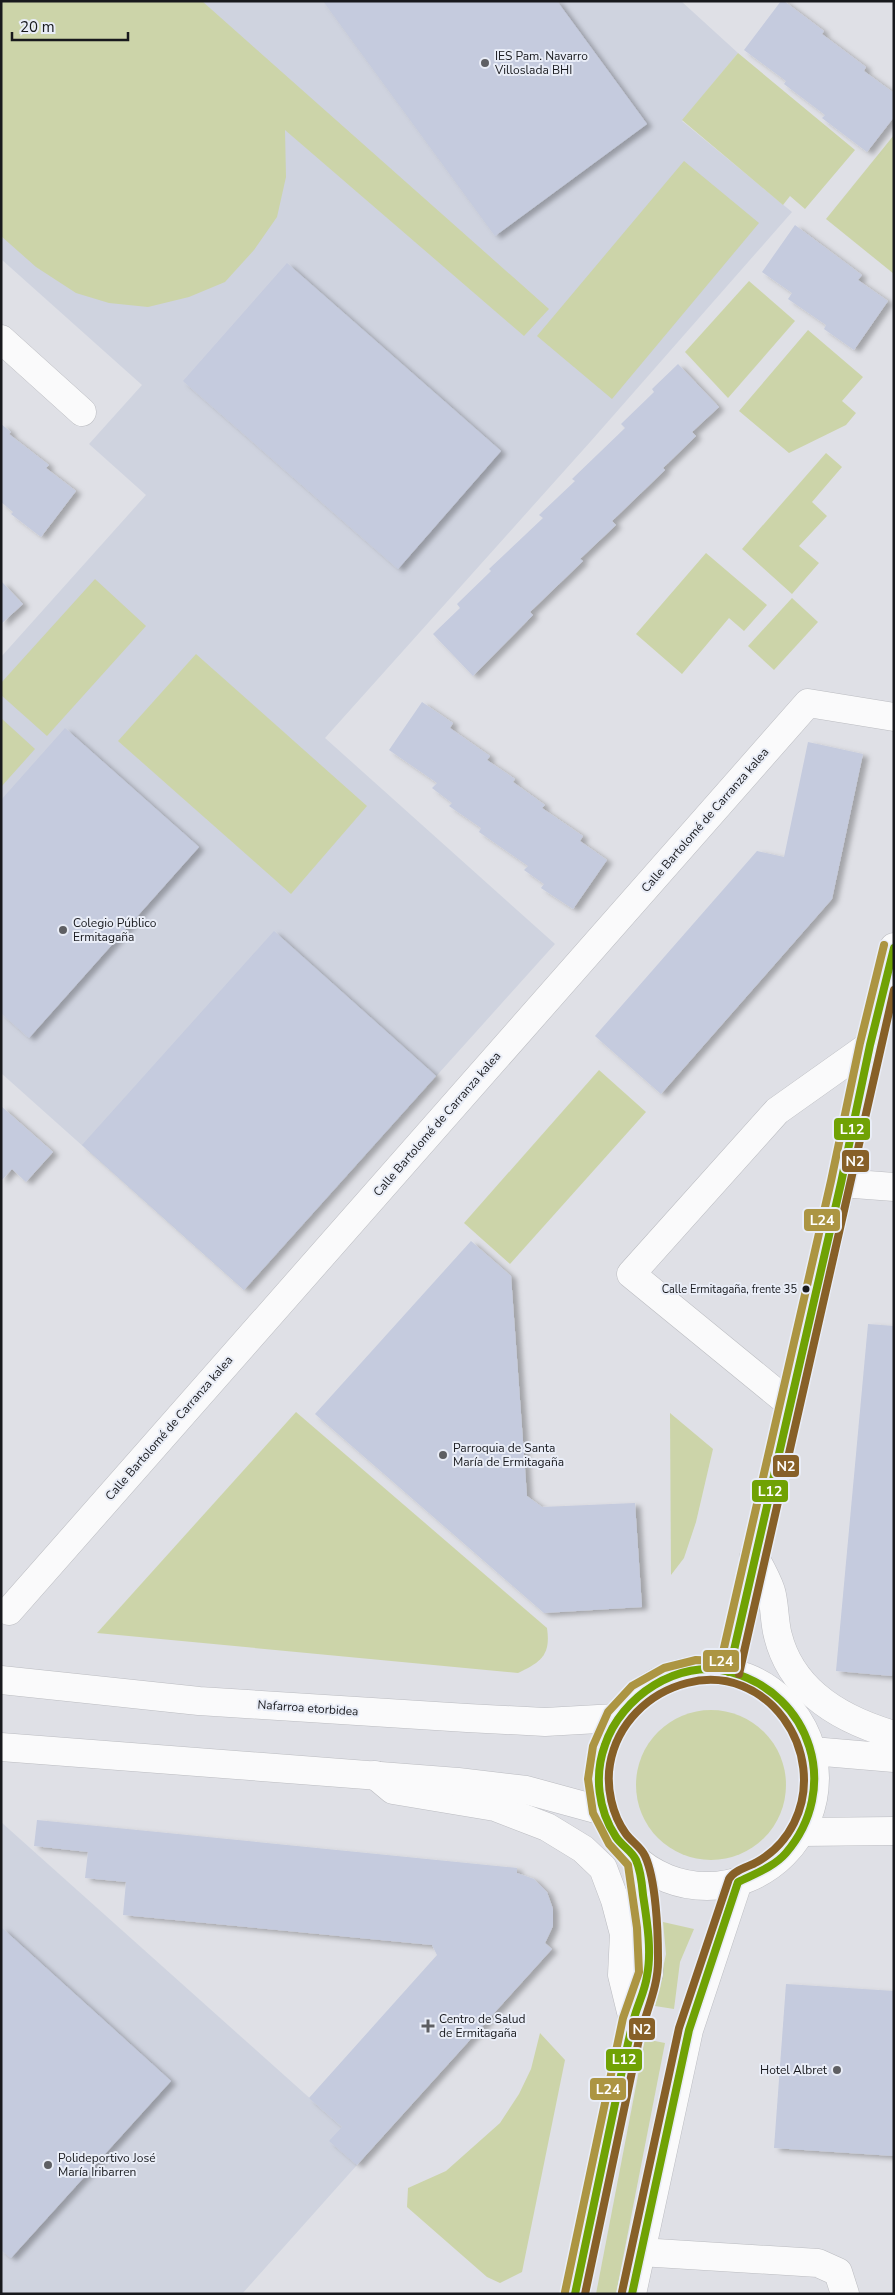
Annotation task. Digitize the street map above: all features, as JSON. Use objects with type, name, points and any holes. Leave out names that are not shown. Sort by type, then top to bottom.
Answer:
[{"type":"street","points":[[1,339],[82,412]]},
{"type":"street","name":"Calle Bartolomé de Carranza kalea","points":[[8,1611],[808,703],[894,717]]},
{"type":"street","points":[[729,1672],[754,1556],[841,1183],[870,1045],[894,947]]},
{"type":"street","points":[[790,1404],[631,1274],[777,1111],[870,1045]]},
{"type":"street","points":[[841,1183],[894,1187]]},
{"type":"street","points":[[754,1556],[771,1592],[778,1637],[786,1658],[800,1681],[815,1697],[837,1712],[869,1728],[894,1735]]},
{"type":"street","points":[[697,1670],[729,1672],[758,1682],[782,1699],[801,1723],[812,1751],[816,1778],[812,1806],[801,1832],[785,1854],[763,1871],[738,1882],[702,1887],[668,1880],[637,1861],[617,1838],[604,1811],[598,1780],[603,1748],[616,1718],[638,1694],[666,1678],[697,1670]]},
{"type":"street","name":"Nafarroa etorbidea","points":[[1,1680],[199,1701],[467,1718],[545,1722],[616,1718]]},
{"type":"street","points":[[1,1747],[375,1775],[526,1790],[604,1811]]},
{"type":"street","points":[[812,1751],[894,1758]]},
{"type":"street","points":[[375,1775],[392,1790],[495,1807],[547,1828],[583,1849],[603,1868],[615,1900],[624,1934],[622,1975],[633,2020]]},
{"type":"street","points":[[801,1832],[894,1831]]},
{"type":"street","points":[[576,2294],[633,2020],[648,1973],[646,1927],[637,1861]]},
{"type":"street","points":[[632,2294],[689,2030],[738,1882]]},
{"type":"street","points":[[640,2252],[818,2263],[838,2272],[845,2294]]},
{"type":"shaded area","points":[[1,1],[681,1],[738,53],[682,121],[792,212],[591,441],[325,738],[555,944],[244,1290],[1,1073],[1,657],[146,495],[89,444],[142,385],[1,259]]},
{"type":"shaded area","points":[[1,1822],[342,2127],[357,2165],[242,2294],[1,2294]]},
{"type":"green space","points":[[1,1],[202,1],[549,309],[524,336],[285,130],[286,177],[277,217],[254,250],[225,282],[189,297],[148,307],[109,303],[76,293],[36,267],[1,236]]},
{"type":"green space","points":[[738,53],[855,150],[805,209],[790,196],[783,205],[682,120]]},
{"type":"green space","points":[[894,135],[894,274],[826,219]]},
{"type":"green space","points":[[684,161],[759,223],[612,399],[537,336]]},
{"type":"green space","points":[[749,281],[795,321],[728,398],[685,352]]},
{"type":"green space","points":[[808,330],[863,377],[842,401],[856,413],[846,425],[789,453],[739,411]]},
{"type":"green space","points":[[826,453],[842,467],[812,502],[827,516],[799,546],[819,563],[792,594],[742,549]]},
{"type":"green space","points":[[706,553],[767,605],[744,631],[729,618],[682,674],[636,634]]},
{"type":"green space","points":[[95,579],[146,626],[47,736],[1,695],[1,683]]},
{"type":"green space","points":[[792,598],[818,622],[774,670],[748,646]]},
{"type":"green space","points":[[196,654],[367,806],[291,894],[118,741]]},
{"type":"green space","points":[[1,718],[35,749],[1,787]]},
{"type":"green space","points":[[599,1070],[646,1112],[510,1264],[464,1223]]},
{"type":"green space","points":[[296,1412],[547,1628],[546,1651],[538,1661],[518,1673],[97,1633]]},
{"type":"green space","points":[[670,1413],[713,1449],[696,1522],[684,1558],[671,1575]]},
{"type":"green space","points":[[711,1710],[740,1716],[764,1732],[780,1756],[786,1785],[780,1814],[764,1838],[740,1854],[711,1860],[682,1854],[658,1838],[642,1814],[636,1785],[642,1756],[658,1732],[682,1716]]},
{"type":"green space","points":[[663,1922],[694,1929],[680,1962],[674,2009],[655,2006],[666,1954]]},
{"type":"green space","points":[[540,2033],[565,2060],[522,2272],[500,2283],[487,2277],[407,2207],[408,2188],[446,2171],[500,2123],[519,2094],[531,2069]]},
{"type":"green space","points":[[645,2039],[665,2043],[616,2294],[596,2294]]},
{"type":"building","name":"IES Pam. Navarro Villoslada BHI","points":[[323,1],[557,1],[647,124],[495,236]]},
{"type":"building","points":[[781,1],[784,1],[824,31],[822,34],[866,67],[864,71],[894,93],[894,117],[867,152],[822,118],[825,115],[784,84],[786,81],[744,50]]},
{"type":"building","points":[[795,225],[862,275],[858,280],[888,301],[854,350],[824,329],[826,325],[788,299],[792,293],[762,272]]},
{"type":"building","points":[[287,263],[501,451],[398,569],[183,381]]},
{"type":"building","points":[[678,364],[719,407],[692,432],[696,436],[663,468],[665,470],[612,521],[616,525],[580,559],[583,561],[530,612],[533,615],[473,676],[433,634],[460,608],[457,604],[491,571],[489,569],[543,518],[539,515],[575,481],[572,479],[625,428],[621,424],[654,392],[652,389]]},
{"type":"building","points":[[1,424],[11,432],[9,434],[49,465],[46,468],[76,491],[41,537],[11,514],[13,512],[1,502]]},
{"type":"building","points":[[1,581],[23,604],[1,624]]},
{"type":"building","points":[[422,702],[453,723],[450,728],[490,756],[487,760],[515,779],[513,782],[545,805],[542,808],[583,836],[580,841],[607,860],[573,909],[541,888],[544,884],[524,870],[528,866],[479,832],[481,828],[449,806],[452,803],[432,788],[437,783],[389,750]]},
{"type":"building","name":"Colegio Público Ermitagaña","points":[[65,728],[199,847],[29,1038],[1,1013],[1,800]]},
{"type":"building","points":[[808,742],[863,754],[832,899],[661,1094],[595,1036],[757,851],[784,857]]},
{"type":"building","points":[[274,931],[436,1076],[244,1290],[82,1145]]},
{"type":"building","points":[[1,1106],[53,1152],[26,1182],[12,1169],[1,1181]]},
{"type":"building","name":"Parroquia de Santa María de Ermitagaña","points":[[471,1241],[511,1276],[527,1496],[542,1507],[635,1503],[642,1607],[544,1613],[315,1414]]},
{"type":"building","points":[[868,1324],[894,1326],[894,1652],[892,1676],[836,1671]]},
{"type":"building","name":"Centro de Salud de Ermitagaña","points":[[37,1820],[517,1868],[517,1873],[534,1879],[547,1892],[553,1909],[553,1926],[545,1943],[552,1949],[357,2165],[329,2141],[342,2127],[309,2098],[437,1955],[432,1945],[123,1915],[126,1882],[85,1878],[88,1852],[34,1846]]},
{"type":"building","name":"Polideportivo José María Iribarren","points":[[1,1927],[171,2081],[11,2258],[1,2250]]},
{"type":"building","name":"Hotel Albret","points":[[786,1984],[894,1991],[894,2156],[774,2148]]},
{"type":"transit line","name":"L24","points":[[565,2292],[623,2018],[639,1972],[637,1928],[628,1865],[609,1844],[593,1813],[588,1779],[593,1746],[608,1712],[632,1686],[664,1668],[696,1660],[721,1661],[831,1181],[860,1043],[884,945]]},
{"type":"transit line","name":"L12","points":[[729,1672],[841,1183],[870,1045],[894,948]]},
{"type":"transit line","name":"N2","points":[[739,1674],[894,990]]},
{"type":"transit line","name":"L12","points":[[575,2294],[629,2039],[646,1981],[649,1956],[647,1925],[639,1869],[634,1857],[618,1840],[610,1827],[602,1804],[599,1780],[602,1756],[613,1728],[624,1711],[638,1697],[654,1685],[672,1676],[710,1669],[730,1672],[758,1683],[781,1701],[798,1722],[809,1747],[814,1773],[812,1801],[803,1828],[786,1853],[770,1866],[738,1882],[689,2030],[632,2294]]},
{"type":"transit line","name":"N2","points":[[585,2294],[638,2044],[654,1991],[658,1969],[657,1920],[652,1878],[645,1856],[626,1834],[614,1810],[609,1782],[610,1764],[614,1749],[627,1723],[647,1702],[660,1694],[687,1683],[716,1680],[742,1686],[765,1699],[784,1718],[797,1742],[803,1768],[803,1796],[794,1823],[787,1835],[763,1858],[738,1871],[729,1879],[679,2028],[622,2292]]},
{"type":"place","name":"IES Pam. Navarro Villoslada BHI","points":[[485,63]]},
{"type":"place","name":"Colegio Público Ermitagaña","points":[[63,930]]},
{"type":"place","name":"Calle Ermitagaña, frente 35","points":[[806,1289]]},
{"type":"place","name":"Parroquia de Santa María de Ermitagaña","points":[[443,1455]]},
{"type":"place","name":"Centro de Salud de Ermitagaña","points":[[428,2026]]},
{"type":"place","name":"Hotel Albret","points":[[837,2070]]},
{"type":"place","name":"Polideportivo José María Iribarren","points":[[48,2165]]}]
